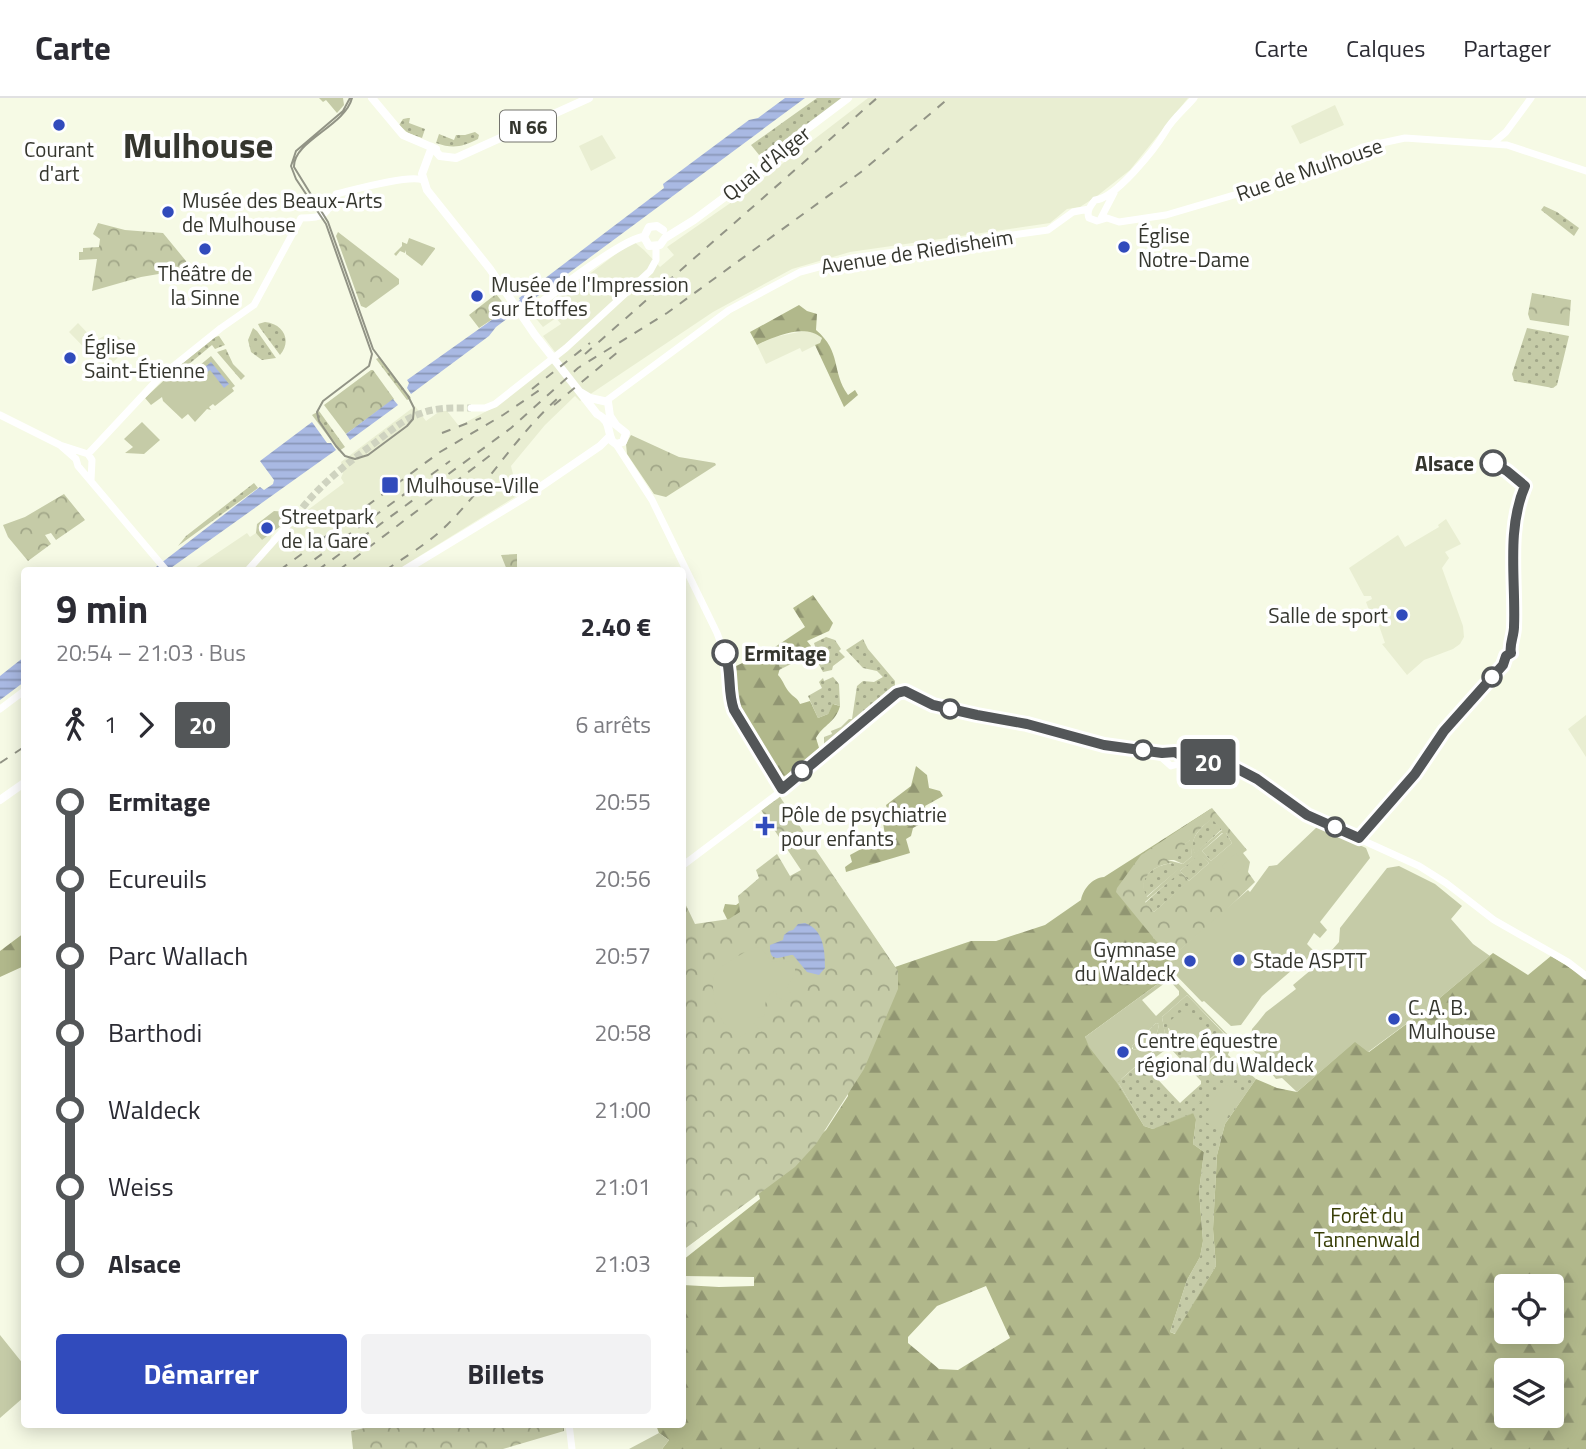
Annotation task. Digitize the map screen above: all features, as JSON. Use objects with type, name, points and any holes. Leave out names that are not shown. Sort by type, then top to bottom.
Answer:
[{"type":"main road","name":"N 66","points":[[372,98],[397,130],[414,141],[449,154],[467,152],[589,98]]},
{"type":"main road","name":"Quai d'Alger","points":[[664,234],[683,227],[759,172],[787,144],[848,98]]},
{"type":"main road","points":[[1493,144],[1506,132],[1531,98]]},
{"type":"main road","points":[[1101,218],[1115,189],[1139,167],[1191,101]]},
{"type":"main road","points":[[1506,132],[1507,145]]},
{"type":"main road","name":"Rue de Mulhouse","points":[[1088,212],[1094,221],[1101,218],[1119,222],[1155,218],[1302,175],[1356,149],[1380,142],[1413,138],[1507,145],[1586,171]]},
{"type":"main road","points":[[432,148],[423,171],[423,180],[430,194],[513,300],[538,339],[580,393],[604,408],[624,457],[653,500],[685,567]]},
{"type":"main road","points":[[164,567],[77,464],[82,455],[160,377],[254,305],[301,218],[312,219],[324,215],[335,194],[402,180],[423,180]]},
{"type":"main road","points":[[1088,212],[1096,200],[1105,205],[1114,216],[1127,219]]},
{"type":"main road","name":"Avenue de Riedisheim","points":[[604,408],[621,390],[729,310],[800,272],[852,258],[1048,230],[1075,212],[1088,212]]},
{"type":"main road","points":[[657,226],[664,234],[662,244],[656,247],[646,243],[644,237],[649,227],[657,226]]},
{"type":"main road","points":[[522,316],[589,267],[634,238],[644,237]]},
{"type":"main road","points":[[471,408],[481,409],[495,404],[566,348],[650,271],[656,260],[656,247]]},
{"type":"main road","points":[[0,415],[91,458],[91,480]]},
{"type":"main road","points":[[410,567],[523,499],[615,437]]},
{"type":"main road","points":[[82,468],[90,465]]},
{"type":"main road","points":[[251,567],[296,516]]},
{"type":"main road","points":[[686,569],[728,662],[730,697],[734,710],[782,789]]},
{"type":"main road","points":[[686,863],[782,789],[897,693],[904,691],[933,705],[1008,720],[1104,745],[1167,757],[1175,752],[1180,759],[1230,766],[1247,773],[1307,815],[1419,866],[1494,920],[1568,962],[1586,976]]},
{"type":"main road","points":[[0,709],[21,693]]},
{"type":"main road","points":[[1167,757],[1171,766],[1175,767],[1180,759]]},
{"type":"main road","points":[[0,800],[21,785]]},
{"type":"main road","points":[[569,1428],[572,1449]]},
{"type":"shaded area","points":[[868,98],[1188,98],[1130,170],[1097,196],[1080,207],[1067,209],[1050,223],[850,252],[792,269],[713,312],[580,401],[575,396],[545,425],[511,466],[518,495],[402,567],[254,567],[297,518],[344,483],[341,478],[341,462],[415,406],[426,421],[440,411],[447,411],[459,426],[496,406],[558,356],[543,336],[561,324],[556,318],[543,327],[534,316],[633,241],[660,267],[674,255],[667,247],[739,197]]},
{"type":"shaded area","points":[[1335,105],[1344,125],[1300,144],[1291,126]]},
{"type":"shaded area","points":[[602,135],[616,158],[591,171],[579,146]]},
{"type":"shaded area","points":[[78,323],[95,341],[104,336],[110,342],[118,336],[121,339],[115,350],[121,355],[105,369],[69,332]]},
{"type":"shaded area","points":[[809,330],[822,338],[820,343],[802,352],[800,348],[766,364],[757,345],[774,337]]},
{"type":"shaded area","points":[[1446,519],[1461,544],[1445,552],[1449,558],[1442,568],[1463,626],[1464,637],[1453,649],[1424,660],[1407,675],[1382,644],[1385,643],[1376,617],[1372,618],[1366,602],[1372,599],[1371,596],[1364,596],[1349,568],[1398,535],[1405,547],[1439,527]]},
{"type":"shaded area","points":[[273,532],[270,540],[247,567],[196,567],[247,533],[250,537],[256,533],[262,540]]},
{"type":"shaded area","points":[[1586,715],[1586,757],[1568,729]]},
{"type":"green space","points":[[319,98],[343,98],[344,105],[337,113],[326,100],[323,102]]},
{"type":"green space","points":[[817,98],[844,98],[764,161],[751,145]]},
{"type":"green space","points":[[410,118],[409,123],[425,129],[422,138],[408,133],[399,125],[403,119]]},
{"type":"green space","points":[[475,132],[479,135],[478,139],[462,145],[447,146],[436,143],[439,134],[454,140],[456,135]]},
{"type":"green space","points":[[1544,206],[1579,228],[1574,236],[1541,210]]},
{"type":"green space","points":[[98,223],[125,230],[163,233],[186,261],[188,269],[141,277],[92,291],[97,259],[79,260],[79,252],[83,252],[83,248],[99,247],[100,239],[93,234]]},
{"type":"green space","points":[[338,232],[399,279],[399,284],[366,308],[361,306],[336,236]]},
{"type":"green space","points":[[409,238],[435,248],[422,266],[406,254],[406,250],[405,253],[400,251],[396,256],[394,254],[402,246],[402,242],[407,244]]},
{"type":"green space","points":[[1532,293],[1571,300],[1569,326],[1530,320],[1528,314]]},
{"type":"green space","points":[[496,294],[508,309],[479,328],[469,315]]},
{"type":"green space","points":[[799,305],[817,314],[816,330],[830,346],[843,386],[848,395],[855,390],[858,395],[844,407],[815,345],[820,343],[822,338],[807,331],[799,331],[757,345],[750,332]]},
{"type":"green space","points":[[265,322],[277,326],[284,334],[284,350],[280,355],[258,324]]},
{"type":"green space","points":[[253,328],[276,358],[262,360],[251,352],[248,340]]},
{"type":"green space","points":[[1527,328],[1569,336],[1557,385],[1553,388],[1514,381],[1512,374]]},
{"type":"green space","points":[[219,336],[225,345],[215,349],[212,345],[183,369],[180,365]]},
{"type":"green space","points":[[226,349],[233,364],[245,376],[241,380],[217,352]]},
{"type":"green space","points":[[211,356],[235,386],[232,388],[234,391],[215,406],[213,404],[209,407],[211,410],[207,409],[195,422],[188,414],[182,419],[162,397],[151,405],[145,398],[175,370],[178,373],[181,371],[188,380],[188,375]]},
{"type":"green space","points":[[380,357],[411,398],[407,400],[376,359]]},
{"type":"green space","points":[[371,370],[394,399],[346,434],[324,405]]},
{"type":"green space","points":[[319,411],[345,447],[339,451],[312,415]]},
{"type":"green space","points":[[142,422],[160,440],[144,454],[125,453],[133,447],[124,439]]},
{"type":"green space","points":[[631,435],[679,457],[716,465],[666,497],[654,494],[627,454],[626,444]]},
{"type":"green space","points":[[254,483],[258,488],[178,546],[186,536]]},
{"type":"green space","points":[[64,494],[85,520],[56,540],[51,533],[45,535],[51,544],[28,561],[8,537],[3,525],[25,517]]},
{"type":"green space","name":"Streetpark de la Gare","points":[[274,511],[291,514],[285,523],[262,540],[256,533],[257,524]]},
{"type":"green space","points":[[517,554],[517,567],[506,567],[501,555]]},
{"type":"green space","points":[[813,595],[833,623],[829,631],[807,641],[811,646],[810,651],[801,655],[796,646],[775,655],[780,668],[778,675],[800,704],[810,701],[818,718],[828,714],[833,704],[840,706],[836,716],[816,738],[820,751],[780,780],[740,712],[733,694],[733,672],[736,672],[736,666],[772,649],[805,627],[793,608]]},
{"type":"green space","points":[[826,637],[835,640],[841,649],[839,651],[845,657],[833,666],[832,670],[823,672],[817,661],[819,660],[814,643]]},
{"type":"green space","points":[[863,639],[895,681],[895,690],[824,748],[824,737],[852,719],[857,686],[863,681],[874,682],[883,677],[877,671],[863,668],[846,650]]},
{"type":"green space","points":[[796,646],[801,655],[810,651],[809,655],[779,670],[775,655]]},
{"type":"green space","points":[[833,677],[839,684],[840,706],[834,704],[828,714],[818,718],[808,696],[822,688],[819,682],[823,678],[824,681]]},
{"type":"green space","points":[[916,766],[927,775],[929,788],[940,791],[943,796],[925,806],[929,819],[913,828],[911,836],[906,839],[910,853],[846,872],[845,867],[852,862],[850,855],[885,836],[883,822],[890,818],[886,805],[911,786]]},
{"type":"green space","points":[[780,797],[898,971],[898,989],[864,1069],[816,1144],[795,1167],[686,1248],[686,905],[695,924],[729,919],[740,912],[738,896],[759,878],[756,870],[777,854],[790,876],[801,870],[761,810]]},
{"type":"green space","name":"Forêt du Tannenwald","points":[[1212,808],[1153,865],[1140,883],[1154,939],[1171,906],[1174,909],[1183,900],[1181,897],[1189,886],[1170,958],[1170,975],[1085,1037],[1121,1079],[1118,1083],[1144,1126],[1153,1129],[1193,1113],[1196,1120],[1193,1144],[1204,1152],[1199,1191],[1203,1241],[1200,1257],[1187,1280],[1170,1332],[1175,1334],[1216,1266],[1213,1229],[1217,1155],[1225,1124],[1256,1079],[1277,1088],[1297,1092],[1355,1041],[1369,1052],[1429,1007],[1493,953],[1528,975],[1551,956],[1586,978],[1586,1449],[662,1449],[669,1440],[659,1433],[657,1428],[686,1428],[686,1285],[754,1286],[754,1277],[686,1276],[686,1258],[760,1199],[759,1195],[686,1248],[826,1130],[848,1096],[833,878],[895,967],[971,941],[996,941],[1045,925],[1081,900],[1092,882]],"holes":[[[986,1286],[1010,1338],[958,1370],[939,1369],[908,1343],[908,1337],[937,1306]]]},
{"type":"green space","points":[[1212,808],[1247,850],[1243,853],[1250,862],[1248,872],[1255,882],[1218,918],[1170,958],[1116,892],[1141,855]],"holes":[[[1212,819],[1222,830],[1195,853],[1193,842],[1200,829]],[[1222,833],[1226,833],[1232,843],[1211,861],[1202,851]],[[1190,840],[1192,856],[1183,864],[1167,860]],[[1200,854],[1209,863],[1189,881],[1180,871]],[[1172,863],[1179,868],[1147,897],[1144,890],[1146,878],[1159,866]],[[1178,874],[1186,883],[1154,912],[1145,902]]]},
{"type":"green space","points":[[1212,818],[1222,829],[1195,854],[1194,839]]},
{"type":"green space","name":"Stade ASPTT","points":[[1318,826],[1366,848],[1370,858],[1320,922],[1327,930],[1320,938],[1314,933],[1307,944],[1314,951],[1301,966],[1299,964],[1262,996],[1241,1025],[1231,1026],[1202,1002],[1170,969],[1170,958],[1248,890],[1250,892],[1269,866],[1277,865]]},
{"type":"green space","points":[[1226,833],[1232,843],[1211,861],[1202,851]]},
{"type":"green space","points":[[1191,839],[1192,856],[1183,864],[1165,860]]},
{"type":"green space","points":[[1200,853],[1209,863],[1189,881],[1180,871]]},
{"type":"green space","points":[[1236,853],[1244,866],[1234,875],[1229,874],[1222,866]]},
{"type":"green space","points":[[1173,863],[1180,868],[1146,897],[1143,884],[1145,878],[1153,869]]},
{"type":"green space","points":[[1399,866],[1435,884],[1462,906],[1451,919],[1473,944],[1490,956],[1429,1007],[1368,1052],[1355,1042],[1297,1092],[1282,1078],[1276,1079],[1250,1046],[1252,1029],[1266,1012],[1296,989],[1293,985],[1324,959],[1339,942],[1340,928],[1387,868]]},
{"type":"green space","points":[[1178,873],[1187,883],[1154,912],[1145,903]]},
{"type":"green space","points":[[746,901],[732,929],[723,911],[725,904],[736,905]]},
{"type":"green space","points":[[21,935],[21,967],[0,977],[0,951]]},
{"type":"green space","points":[[755,947],[761,948],[772,962],[791,961],[795,965],[795,975],[787,987],[793,998],[788,1002],[777,997],[776,991],[769,995],[765,1016],[753,1022],[761,1032],[749,1032],[739,1038],[719,1015],[713,978],[727,963]]},
{"type":"green space","points":[[1170,975],[1228,1035],[1231,1048],[1194,1113],[1153,1129],[1193,1113],[1230,1048],[1227,1036],[1187,995],[1162,1017],[1166,1039],[1118,1082],[1144,1126],[1117,1083],[1089,1047],[1085,1037]],"holes":[[[1169,980],[1179,991],[1179,995],[1156,1016],[1142,1000]],[[1156,1023],[1159,1024],[1154,1039],[1147,1046],[1138,1049],[1132,1049]]]},
{"type":"green space","points":[[1187,995],[1228,1038],[1228,1055],[1256,1079],[1225,1124],[1217,1155],[1213,1229],[1216,1266],[1176,1334],[1170,1332],[1187,1280],[1200,1257],[1203,1241],[1199,1191],[1204,1152],[1193,1144],[1196,1120],[1153,1129],[1144,1126],[1118,1082],[1166,1040],[1162,1017]],"holes":[[[1168,1028],[1218,1052],[1209,1061],[1170,1036]],[[1168,1048],[1201,1081],[1180,1103],[1147,1068],[1153,1059]]]},
{"type":"green space","points":[[1184,1011],[1202,1022],[1216,1040],[1218,1052],[1206,1062],[1194,1061],[1170,1036],[1169,1022]]},
{"type":"green space","points":[[1156,1023],[1159,1024],[1154,1039],[1143,1047],[1133,1049],[1132,1046]]},
{"type":"green space","points":[[1222,1083],[1240,1092],[1221,1130],[1203,1121]]},
{"type":"green space","points":[[0,1335],[21,1361],[21,1400],[0,1418]]},
{"type":"green space","points":[[365,1428],[564,1428],[564,1431],[503,1449],[353,1449],[351,1431]]},
{"type":"green space","points":[[659,1433],[669,1440],[662,1449],[629,1449]]},
{"type":"water","points":[[785,98],[805,98],[496,327],[489,336],[411,394],[407,388],[407,380],[520,300],[519,298],[664,188],[663,184],[749,120],[758,118]]},
{"type":"water","points":[[211,362],[229,384],[224,388],[210,370],[195,381],[192,378]]},
{"type":"water","points":[[393,399],[398,405],[350,440],[346,434]]},
{"type":"water","points":[[312,422],[327,443],[331,443],[336,450],[172,567],[156,567],[260,487],[264,490],[273,484],[274,480],[260,461]]},
{"type":"water","points":[[21,659],[21,684],[0,700],[0,676]]},
{"type":"water","points":[[805,923],[816,931],[822,942],[825,968],[819,975],[807,972],[793,955],[777,958],[770,951],[770,945],[783,940],[784,935],[798,924]]},
{"type":"tunnel","points":[[296,516],[333,476],[404,421],[434,410],[471,408]]},
{"type":"tram line","points":[[350,98],[343,111],[296,151],[291,166],[296,179],[326,224],[372,354],[369,366],[323,401],[317,412],[319,421],[336,446],[345,456],[355,459],[368,455],[407,426],[413,419],[414,408],[373,349],[328,222],[294,167],[302,149],[340,117],[352,98]]},
{"type":"railway","points":[[585,354],[877,98]]},
{"type":"railway","points":[[322,567],[511,428],[578,368],[667,313],[861,172],[949,98]]},
{"type":"railway","points":[[532,389],[590,343]]},
{"type":"railway","points":[[554,405],[619,351]]},
{"type":"railway","points":[[284,567],[440,452],[544,387]]},
{"type":"railway","points":[[390,567],[447,525],[558,398]]},
{"type":"railway","points":[[442,433],[481,418]]},
{"type":"railway","points":[[343,567],[492,454]]},
{"type":"railway","points":[[304,567],[450,461]]},
{"type":"railway","points":[[0,763],[21,749]]},
{"type":"bus line","name":"20","points":[[725,653],[734,710],[782,789],[897,693],[905,691],[933,705],[1027,724],[1104,745],[1162,753],[1175,752],[1186,758],[1236,768],[1257,779],[1307,815],[1359,838],[1415,774],[1444,731],[1511,653],[1516,520],[1525,486],[1493,463]]},
{"type":"place","name":"Courant d'art","points":[[59,125]]},
{"type":"place","name":"Musée des Beaux-Arts de Mulhouse","points":[[168,212]]},
{"type":"place","name":"Église Notre-Dame","points":[[1124,247]]},
{"type":"place","name":"Théâtre de la Sinne","points":[[205,249]]},
{"type":"place","name":"Musée de l'Impression sur Étoffes","points":[[477,296]]},
{"type":"place","name":"Église Saint-Étienne","points":[[70,358]]},
{"type":"place","name":"Alsace","points":[[1493,463]]},
{"type":"place","name":"Mulhouse-Ville","points":[[390,485]]},
{"type":"place","name":"Streetpark de la Gare","points":[[267,528]]},
{"type":"place","name":"Salle de sport","points":[[1402,615]]},
{"type":"place","name":"Ermitage","points":[[725,653]]},
{"type":"place","name":"Pôle de psychiatrie pour enfants","points":[[765,826]]},
{"type":"place","name":"Stade ASPTT","points":[[1239,960]]},
{"type":"place","name":"Gymnase du Waldeck","points":[[1190,961]]},
{"type":"place","name":"C. A. B. Mulhouse","points":[[1394,1019]]},
{"type":"place","name":"Centre équestre régional du Waldeck","points":[[1123,1052]]},
{"type":"district","name":"Mulhouse","points":[[198,145]]}]
